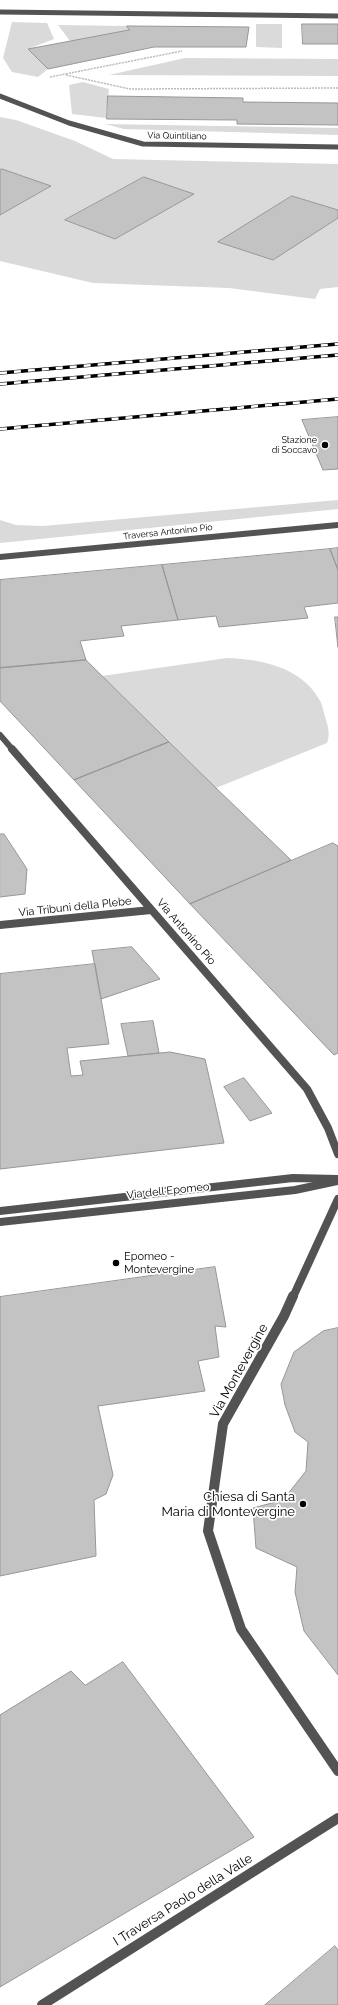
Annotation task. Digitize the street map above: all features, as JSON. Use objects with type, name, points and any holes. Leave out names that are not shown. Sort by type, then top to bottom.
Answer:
[{"type":"street","points":[[0,12],[338,16]]},
{"type":"street","name":"Via Quintiliano","points":[[0,96],[69,123],[143,144],[338,147]]},
{"type":"street","name":"Traversa Antonino Pio","points":[[0,557],[338,525]]},
{"type":"street","name":"Via Antonino Pio","points":[[0,735],[307,1089],[328,1128],[338,1154]]},
{"type":"street","name":"Via Tribuni della Plebe","points":[[0,925],[152,910]]},
{"type":"street","name":"Via dell'Epomeo","points":[[0,1211],[293,1178],[338,1180]]},
{"type":"street","name":"Via dell'Epomeo","points":[[0,1222],[295,1190],[338,1180]]},
{"type":"street","name":"Via Montevergine","points":[[338,1199],[284,1316],[223,1424],[208,1531],[241,1629],[338,1771]]},
{"type":"street","name":"I Traversa Paolo della Valle","points":[[42,2005],[338,1818]]},
{"type":"path","points":[[50,77],[184,50]]},
{"type":"path","points":[[64,75],[130,89],[338,88]]},
{"type":"shaded area","points":[[12,22],[47,23],[54,39],[28,49],[48,69],[38,77],[12,72],[3,58]]},
{"type":"shaded area","points":[[256,24],[282,24],[282,48],[256,47]]},
{"type":"shaded area","points":[[58,25],[127,26],[129,30],[70,41]]},
{"type":"shaded area","points":[[185,58],[338,59],[338,76],[109,75]]},
{"type":"shaded area","points":[[83,82],[109,89],[106,118],[72,114],[69,85]]},
{"type":"shaded area","points":[[0,117],[16,120],[75,141],[113,159],[338,164],[338,210],[292,196],[219,242],[273,260],[338,218],[338,287],[320,289],[315,299],[229,288],[93,283],[0,261],[0,215],[50,187],[0,170]],"holes":[[[144,177],[194,194],[115,239],[65,220]]]},
{"type":"shaded area","points":[[105,124],[338,128],[338,135],[124,129]]},
{"type":"shaded area","points":[[338,500],[338,509],[0,543],[0,520],[16,525],[43,526]]},
{"type":"shaded area","points":[[227,658],[253,660],[266,663],[291,672],[302,679],[311,688],[322,704],[329,735],[327,743],[216,788],[102,676]]},
{"type":"building","points":[[302,24],[338,24],[338,44],[303,44]]},
{"type":"building","points":[[127,26],[249,27],[246,47],[154,47],[48,69],[28,49],[129,30]]},
{"type":"building","points":[[108,96],[243,98],[243,102],[338,103],[338,125],[237,124],[237,120],[107,119]]},
{"type":"building","points":[[2,169],[51,186],[0,215],[0,170]]},
{"type":"building","points":[[144,177],[194,194],[115,239],[65,220]]},
{"type":"building","points":[[292,196],[338,210],[338,218],[273,260],[218,242]]},
{"type":"building","name":"Stazione di Soccavo","points":[[338,417],[338,469],[323,470],[302,420]]},
{"type":"building","points":[[338,548],[338,570],[330,549]]},
{"type":"building","points":[[330,549],[338,570],[338,603],[304,607],[308,618],[219,627],[216,616],[178,620],[162,565]]},
{"type":"building","points":[[162,565],[178,620],[121,626],[124,636],[80,641],[86,660],[0,668],[0,580]]},
{"type":"building","points":[[335,617],[338,617],[338,647]]},
{"type":"building","points":[[86,660],[169,742],[74,780],[0,701],[0,668]]},
{"type":"building","points":[[169,742],[291,860],[190,904],[74,780]]},
{"type":"building","points":[[0,834],[4,834],[27,869],[25,894],[0,897]]},
{"type":"building","points":[[333,843],[338,846],[338,1053],[334,1055],[190,904]]},
{"type":"building","points":[[132,947],[160,979],[101,999],[92,951]]},
{"type":"building","points":[[95,964],[109,1044],[67,1048],[71,1076],[83,1075],[80,1061],[170,1052],[205,1059],[224,1143],[0,1169],[0,974]]},
{"type":"building","points":[[153,1021],[159,1053],[128,1056],[121,1024]]},
{"type":"building","points":[[244,1078],[272,1113],[250,1121],[224,1087]]},
{"type":"building","points":[[215,1267],[226,1327],[215,1326],[219,1357],[198,1361],[205,1391],[98,1406],[113,1475],[106,1494],[94,1500],[96,1556],[0,1576],[0,1297]]},
{"type":"building","name":"Chiesa di Santa Maria di Montevergine","points":[[338,1328],[338,1675],[304,1631],[295,1592],[297,1567],[256,1548],[253,1508],[283,1500],[306,1471],[308,1442],[295,1432],[285,1405],[281,1384],[294,1352],[323,1331]]},
{"type":"building","points":[[123,1662],[254,1837],[0,1987],[0,1715],[71,1671],[85,1685]]},
{"type":"building","points":[[335,1946],[338,1950],[338,2005],[265,2005]]},
{"type":"railway","points":[[0,373],[338,344]]},
{"type":"railway","points":[[0,384],[338,355]]},
{"type":"railway","points":[[0,429],[338,399]]},
{"type":"place","name":"Stazione di Soccavo","points":[[325,445]]},
{"type":"place","name":"Epomeo - Montevergine","points":[[116,1263]]},
{"type":"place","name":"Chiesa di Santa Maria di Montevergine","points":[[303,1504]]}]
